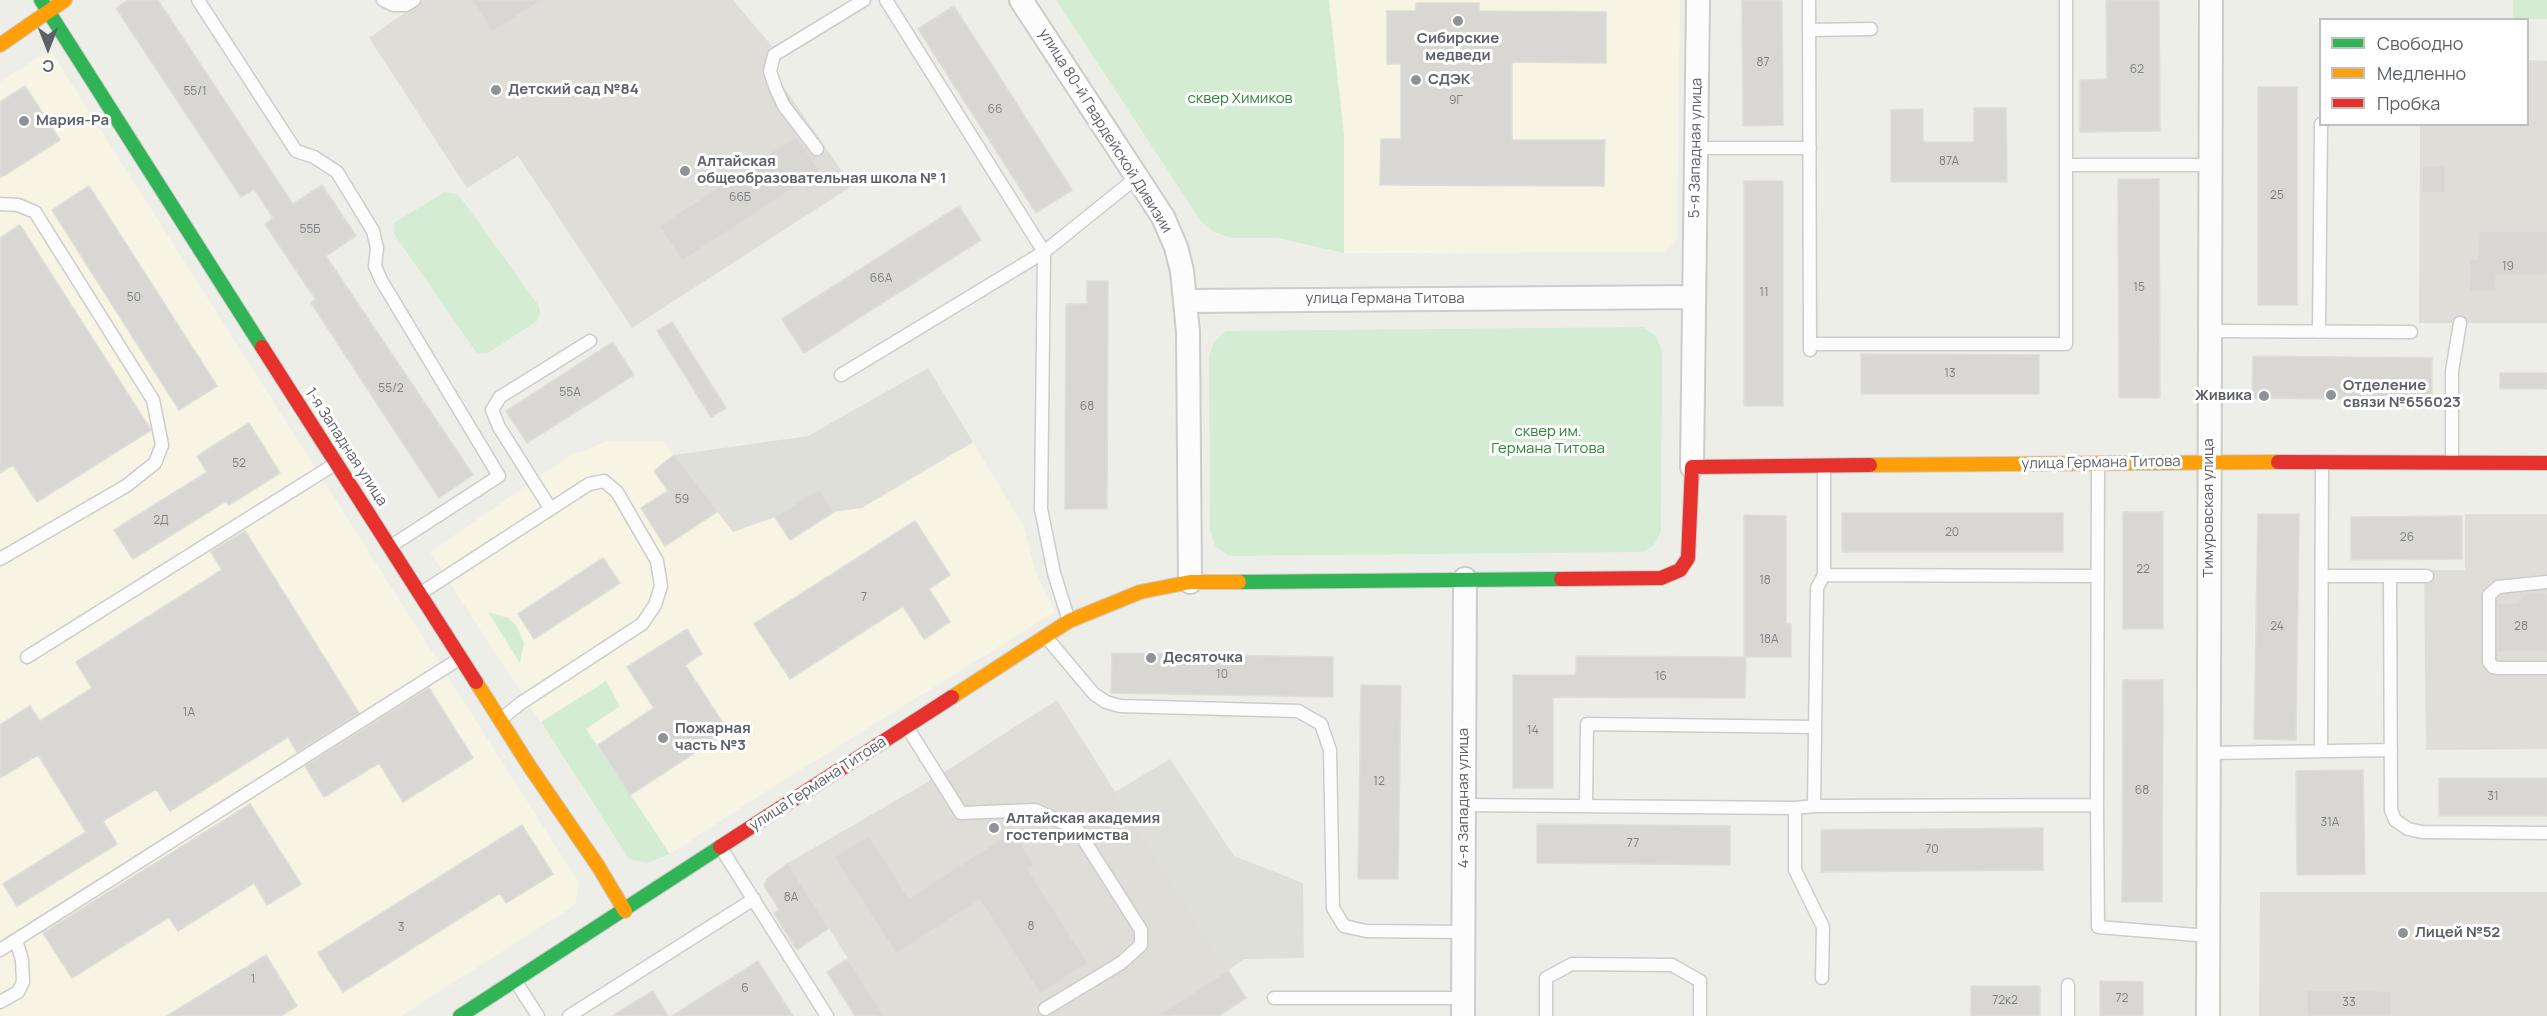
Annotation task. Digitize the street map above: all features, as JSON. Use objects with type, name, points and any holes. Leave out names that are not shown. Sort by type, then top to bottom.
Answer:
[{"type":"street","points":[[0,45],[44,6],[66,0]]},
{"type":"street","name":"улица 80-й Гвардейской Дивизии","points":[[1022,0],[1163,217],[1176,247],[1186,301]]},
{"type":"street","name":"5-я Западная улица","points":[[1694,297],[1698,0]]},
{"type":"street","name":"Тимуровская улица","points":[[2208,1016],[2211,0]]},
{"type":"street","name":"1-я Западная улица","points":[[44,6],[460,658],[530,767],[598,866],[625,911]]},
{"type":"street","name":"улица Германа Титова","points":[[460,1016],[1069,621],[1140,592],[1190,582],[1661,578],[1680,570],[1688,558],[1692,467],[1694,297],[1186,301]]},
{"type":"street","points":[[1186,301],[1190,582]]},
{"type":"street","name":"улица Германа Титова","points":[[1692,467],[2210,462],[2547,463]]},
{"type":"street","name":"4-я Западная улица","points":[[1463,1007],[1465,579]]},
{"type":"lane","points":[[198,0],[296,151],[314,157],[337,172],[373,231],[377,248],[375,266],[381,280],[499,476],[390,547]]},
{"type":"lane","points":[[383,0],[393,5],[406,5],[414,0]]},
{"type":"lane","points":[[817,148],[784,106],[776,89],[770,71],[774,56],[864,0]]},
{"type":"lane","points":[[886,0],[1044,252],[1041,509],[1054,573],[1069,621]]},
{"type":"lane","points":[[1809,0],[1810,348],[2066,344],[2066,0]]},
{"type":"lane","points":[[1809,30],[1871,29]]},
{"type":"lane","points":[[2319,332],[2321,126]]},
{"type":"lane","points":[[1696,148],[1810,148]]},
{"type":"lane","points":[[2066,165],[2210,165]]},
{"type":"lane","points":[[841,375],[1044,252],[1136,178]]},
{"type":"lane","points":[[0,204],[18,204],[35,212],[153,399],[162,445],[155,463],[126,486],[0,559]]},
{"type":"lane","points":[[2452,463],[2452,371],[2460,323]]},
{"type":"lane","points":[[2209,331],[2411,332]]},
{"type":"lane","points":[[550,508],[499,427],[492,410],[500,397],[590,341]]},
{"type":"lane","points":[[27,657],[336,463]]},
{"type":"lane","points":[[2098,463],[2098,927],[2209,936]]},
{"type":"lane","points":[[2321,751],[2322,463]]},
{"type":"lane","points":[[1814,806],[1817,588],[1824,575],[1824,466]]},
{"type":"lane","points":[[420,594],[589,484],[604,481],[617,492],[657,561],[661,586],[655,605],[642,624],[521,703],[501,719]]},
{"type":"lane","points":[[1824,575],[2098,576]]},
{"type":"lane","points":[[2322,576],[2427,576]]},
{"type":"lane","points":[[2390,576],[2391,810],[2395,820],[2408,829],[2422,832],[2547,833]]},
{"type":"lane","points":[[2547,582],[2498,587],[2489,595],[2489,662],[2493,667],[2499,668],[2547,668]]},
{"type":"lane","points":[[1046,636],[1094,694],[1106,702],[1120,706],[1298,711],[1321,724],[1330,750],[1333,908],[1344,926],[1366,931],[1464,932]]},
{"type":"lane","points":[[0,950],[460,658]]},
{"type":"lane","points":[[1586,805],[1587,724],[1814,727]]},
{"type":"lane","points":[[906,726],[961,813],[1035,810],[1077,829],[1141,930],[1142,945],[1121,963],[1045,1009]]},
{"type":"lane","points":[[2209,753],[2391,750]]},
{"type":"lane","points":[[1465,805],[1795,808],[1814,806],[2097,805]]},
{"type":"lane","points":[[1795,808],[1795,870],[1823,927],[1822,978]]},
{"type":"lane","points":[[721,848],[754,899],[764,920],[827,1016]]},
{"type":"lane","points":[[569,1016],[754,899]]},
{"type":"lane","points":[[0,1002],[18,992],[23,982],[22,960],[16,940]]},
{"type":"lane","points":[[1546,1016],[1546,978],[1572,964],[1672,965],[1700,981],[1700,1016]]},
{"type":"lane","points":[[515,980],[538,1016]]},
{"type":"lane","points":[[2068,985],[2068,1016]]},
{"type":"lane","points":[[1274,998],[1463,1007]]},
{"type":"shaded area","name":"Алтайская общеобразовательная школа № 1","points":[[423,0],[733,0],[782,58],[772,70],[852,186],[632,328],[518,156],[467,188],[369,38]]},
{"type":"shaded area","points":[[1329,0],[1680,0],[1677,238],[1663,252],[1344,253],[1344,135]]},
{"type":"shaded area","points":[[50,50],[579,883],[575,905],[401,1016],[0,1016],[0,82]]},
{"type":"shaded area","points":[[2529,60],[2547,61],[2547,323],[2419,323],[2420,126],[2529,126]]},
{"type":"shaded area","points":[[928,368],[973,442],[862,508],[834,512],[819,489],[775,517],[733,532],[674,455],[808,436]]},
{"type":"shaded area","points":[[608,441],[663,441],[733,532],[775,517],[819,489],[862,508],[973,442],[1024,527],[1035,571],[1055,612],[760,795],[670,854],[647,863],[629,859],[430,552],[571,455]]},
{"type":"shaded area","points":[[2465,514],[2547,514],[2547,749],[2426,750],[2424,570],[2465,570]]},
{"type":"shaded area","name":"Алтайская академия гостеприимства","points":[[1057,700],[1228,970],[1157,1016],[884,1016],[788,863],[938,776]]},
{"type":"shaded area","points":[[1170,759],[1234,856],[1303,883],[1304,958],[1244,959],[1228,970],[1115,792]]},
{"type":"shaded area","name":"Лицей №52","points":[[2260,892],[2547,892],[2547,1016],[2259,1016]]},
{"type":"green space","name":"сквер Химиков","points":[[1056,0],[1329,0],[1344,135],[1344,253],[1277,238],[1232,238],[1214,232],[1201,221]]},
{"type":"green space","points":[[2513,0],[2547,0],[2547,19],[2513,18]]},
{"type":"green space","points":[[445,192],[458,194],[539,306],[540,314],[537,321],[488,353],[476,352],[394,234],[395,222]]},
{"type":"green space","name":"сквер им. Германа Титова","points":[[1643,327],[1656,336],[1662,351],[1661,531],[1654,545],[1643,552],[1229,556],[1215,546],[1210,529],[1209,356],[1214,342],[1226,331]]},
{"type":"green space","points":[[488,612],[508,618],[516,625],[524,643],[520,663]]},
{"type":"green space","points":[[606,681],[620,706],[586,729],[670,854],[647,863],[629,859],[541,722]]},
{"type":"building","points":[[128,0],[158,0],[293,204],[322,185],[356,236],[326,256],[473,475],[439,498],[311,303],[316,300],[265,224],[273,218],[254,189],[241,197],[116,8]]},
{"type":"building","points":[[472,0],[543,0],[492,32]]},
{"type":"building","points":[[1742,0],[1782,0],[1783,125],[1743,126]]},
{"type":"building","points":[[2106,0],[2159,0],[2160,131],[2080,132],[2080,80],[2107,79]]},
{"type":"building","points":[[1416,3],[1479,3],[1479,11],[1606,12],[1606,63],[1512,62],[1512,140],[1605,140],[1604,186],[1380,185],[1381,139],[1401,139],[1401,64],[1387,64],[1387,11],[1416,11]]},
{"type":"building","points":[[954,6],[1072,190],[1036,213],[918,29]]},
{"type":"building","name":"Мария-Ра","points":[[25,86],[60,140],[0,178],[0,102]]},
{"type":"building","points":[[2258,87],[2297,87],[2297,305],[2258,305]]},
{"type":"building","points":[[1974,108],[2006,108],[2007,182],[1891,182],[1891,110],[1923,109],[1923,142],[1974,142]]},
{"type":"building","points":[[796,136],[820,171],[682,261],[659,226]]},
{"type":"building","points":[[2422,166],[2445,166],[2445,193],[2422,193]]},
{"type":"building","points":[[2118,179],[2159,179],[2160,398],[2119,398]]},
{"type":"building","points":[[1744,181],[1783,181],[1783,406],[1744,406]]},
{"type":"building","points":[[89,186],[217,386],[179,410],[52,210]]},
{"type":"building","points":[[959,206],[981,240],[804,353],[782,319]]},
{"type":"building","points":[[20,225],[151,430],[37,502],[13,465],[0,473],[0,238]]},
{"type":"building","points":[[2479,231],[2547,231],[2547,275],[2496,275],[2496,291],[2469,291],[2470,259],[2478,259]]},
{"type":"building","points":[[1087,281],[1108,281],[1107,509],[1065,509],[1066,304],[1087,304]]},
{"type":"building","points":[[672,322],[726,408],[711,417],[657,331]]},
{"type":"building","points":[[613,342],[634,375],[527,443],[506,411]]},
{"type":"building","points":[[1861,354],[2039,355],[2039,394],[1861,394]]},
{"type":"building","points":[[2253,356],[2432,358],[2432,400],[2252,398]]},
{"type":"building","points":[[2500,373],[2547,373],[2547,389],[2500,389]]},
{"type":"building","points":[[249,423],[280,473],[229,505],[226,501],[133,559],[114,530],[207,472],[197,456]]},
{"type":"building","points":[[674,455],[718,511],[665,546],[641,508],[668,491],[654,471]]},
{"type":"building","points":[[819,489],[834,512],[790,540],[775,517]]},
{"type":"building","points":[[2123,512],[2163,512],[2163,629],[2123,629]]},
{"type":"building","points":[[1842,513],[2063,513],[2063,552],[1842,552]]},
{"type":"building","points":[[2258,514],[2299,514],[2296,740],[2254,739]]},
{"type":"building","points":[[1744,515],[1786,516],[1786,624],[1791,624],[1791,657],[1746,657],[1745,698],[1553,697],[1553,788],[1513,788],[1513,675],[1576,675],[1576,656],[1744,657]]},
{"type":"building","points":[[2462,516],[2462,559],[2351,560],[2351,517]]},
{"type":"building","points":[[915,521],[950,575],[929,589],[950,622],[924,639],[903,606],[790,679],[754,624]]},
{"type":"building","points":[[245,531],[359,713],[297,752],[288,737],[170,811],[156,789],[103,821],[117,844],[17,906],[3,884],[86,832],[38,755],[0,778],[0,725],[30,706],[40,721],[92,688],[76,662],[222,570],[211,552]]},
{"type":"building","points":[[603,558],[620,583],[534,639],[518,614]]},
{"type":"building","points":[[2526,593],[2547,593],[2547,652],[2497,652],[2497,603],[2517,603]]},
{"type":"building","name":"Пожарная часть №3","points":[[687,629],[702,654],[685,665],[728,731],[630,795],[598,745],[654,708],[627,667]]},
{"type":"building","points":[[1112,653],[1333,657],[1333,697],[1111,693]]},
{"type":"building","points":[[2123,680],[2163,680],[2162,902],[2122,902]]},
{"type":"building","points":[[1361,685],[1401,686],[1398,879],[1358,879]]},
{"type":"building","points":[[429,688],[473,758],[403,802],[379,763],[324,797],[305,766]]},
{"type":"building","points":[[2363,770],[2365,874],[2297,875],[2296,771]]},
{"type":"building","points":[[2439,778],[2547,778],[2547,816],[2439,816]]},
{"type":"building","points":[[250,804],[301,884],[267,905],[254,883],[178,931],[169,917],[72,978],[43,933]]},
{"type":"building","points":[[1537,824],[1730,826],[1730,865],[1537,863]]},
{"type":"building","points":[[522,825],[553,874],[506,903],[500,893],[343,992],[318,953]]},
{"type":"building","points":[[2043,828],[2043,870],[1821,872],[1821,830]]},
{"type":"building","points":[[1013,831],[1035,865],[1028,869],[1088,963],[1040,994],[980,900],[896,954],[834,857],[869,835],[909,898]]},
{"type":"building","points":[[788,863],[829,928],[797,950],[774,913],[779,909],[764,886],[767,879]]},
{"type":"building","points":[[266,955],[297,1006],[281,1016],[167,1016]]},
{"type":"building","points":[[848,959],[884,1016],[855,1016],[827,972]]},
{"type":"building","points":[[758,961],[793,1016],[672,1016]]},
{"type":"building","points":[[1228,970],[1246,998],[1218,1016],[1157,1016]]},
{"type":"building","points":[[2100,981],[2143,982],[2143,1016],[2100,1016]]},
{"type":"building","points":[[1971,986],[2040,986],[2040,1016],[1971,1016]]},
{"type":"building","points":[[2307,990],[2391,991],[2391,1016],[2307,1016]]},
{"type":"building","points":[[653,991],[668,1016],[612,1016]]},
{"type":"traffic: fast","points":[[41,0],[262,347]]},
{"type":"traffic: fast","points":[[1239,582],[1561,579]]},
{"type":"traffic: fast","points":[[460,1016],[720,847]]},
{"type":"traffic: slow","points":[[0,45],[65,0]]},
{"type":"traffic: slow","points":[[1870,465],[2278,462]]},
{"type":"traffic: slow","points":[[952,697],[1069,621],[1140,592],[1190,582],[1239,582]]},
{"type":"traffic: slow","points":[[476,682],[530,767],[598,866],[625,911]]},
{"type":"traffic: jam","points":[[262,347],[476,682]]},
{"type":"traffic: jam","points":[[2278,462],[2547,463]]},
{"type":"traffic: jam","points":[[1561,579],[1661,578],[1680,570],[1688,558],[1692,467],[1870,465]]},
{"type":"traffic: jam","points":[[720,847],[952,697]]},
{"type":"place","name":"Сибирские медведи","points":[[1458,21]]},
{"type":"place","name":"СДЭК","points":[[1416,80]]},
{"type":"place","name":"Детский сад №84","points":[[496,90]]},
{"type":"place","name":"Мария-Ра","points":[[24,121]]},
{"type":"place","name":"Алтайская общеобразовательная школа № 1","points":[[685,171]]},
{"type":"place","name":"Отделение связи №656023","points":[[2331,395]]},
{"type":"place","name":"Живика","points":[[2264,396]]},
{"type":"place","name":"Десяточка","points":[[1151,658]]},
{"type":"place","name":"Пожарная часть №3","points":[[663,738]]},
{"type":"place","name":"Алтайская академия гостеприимства","points":[[994,828]]},
{"type":"place","name":"Лицей №52","points":[[2403,933]]}]
